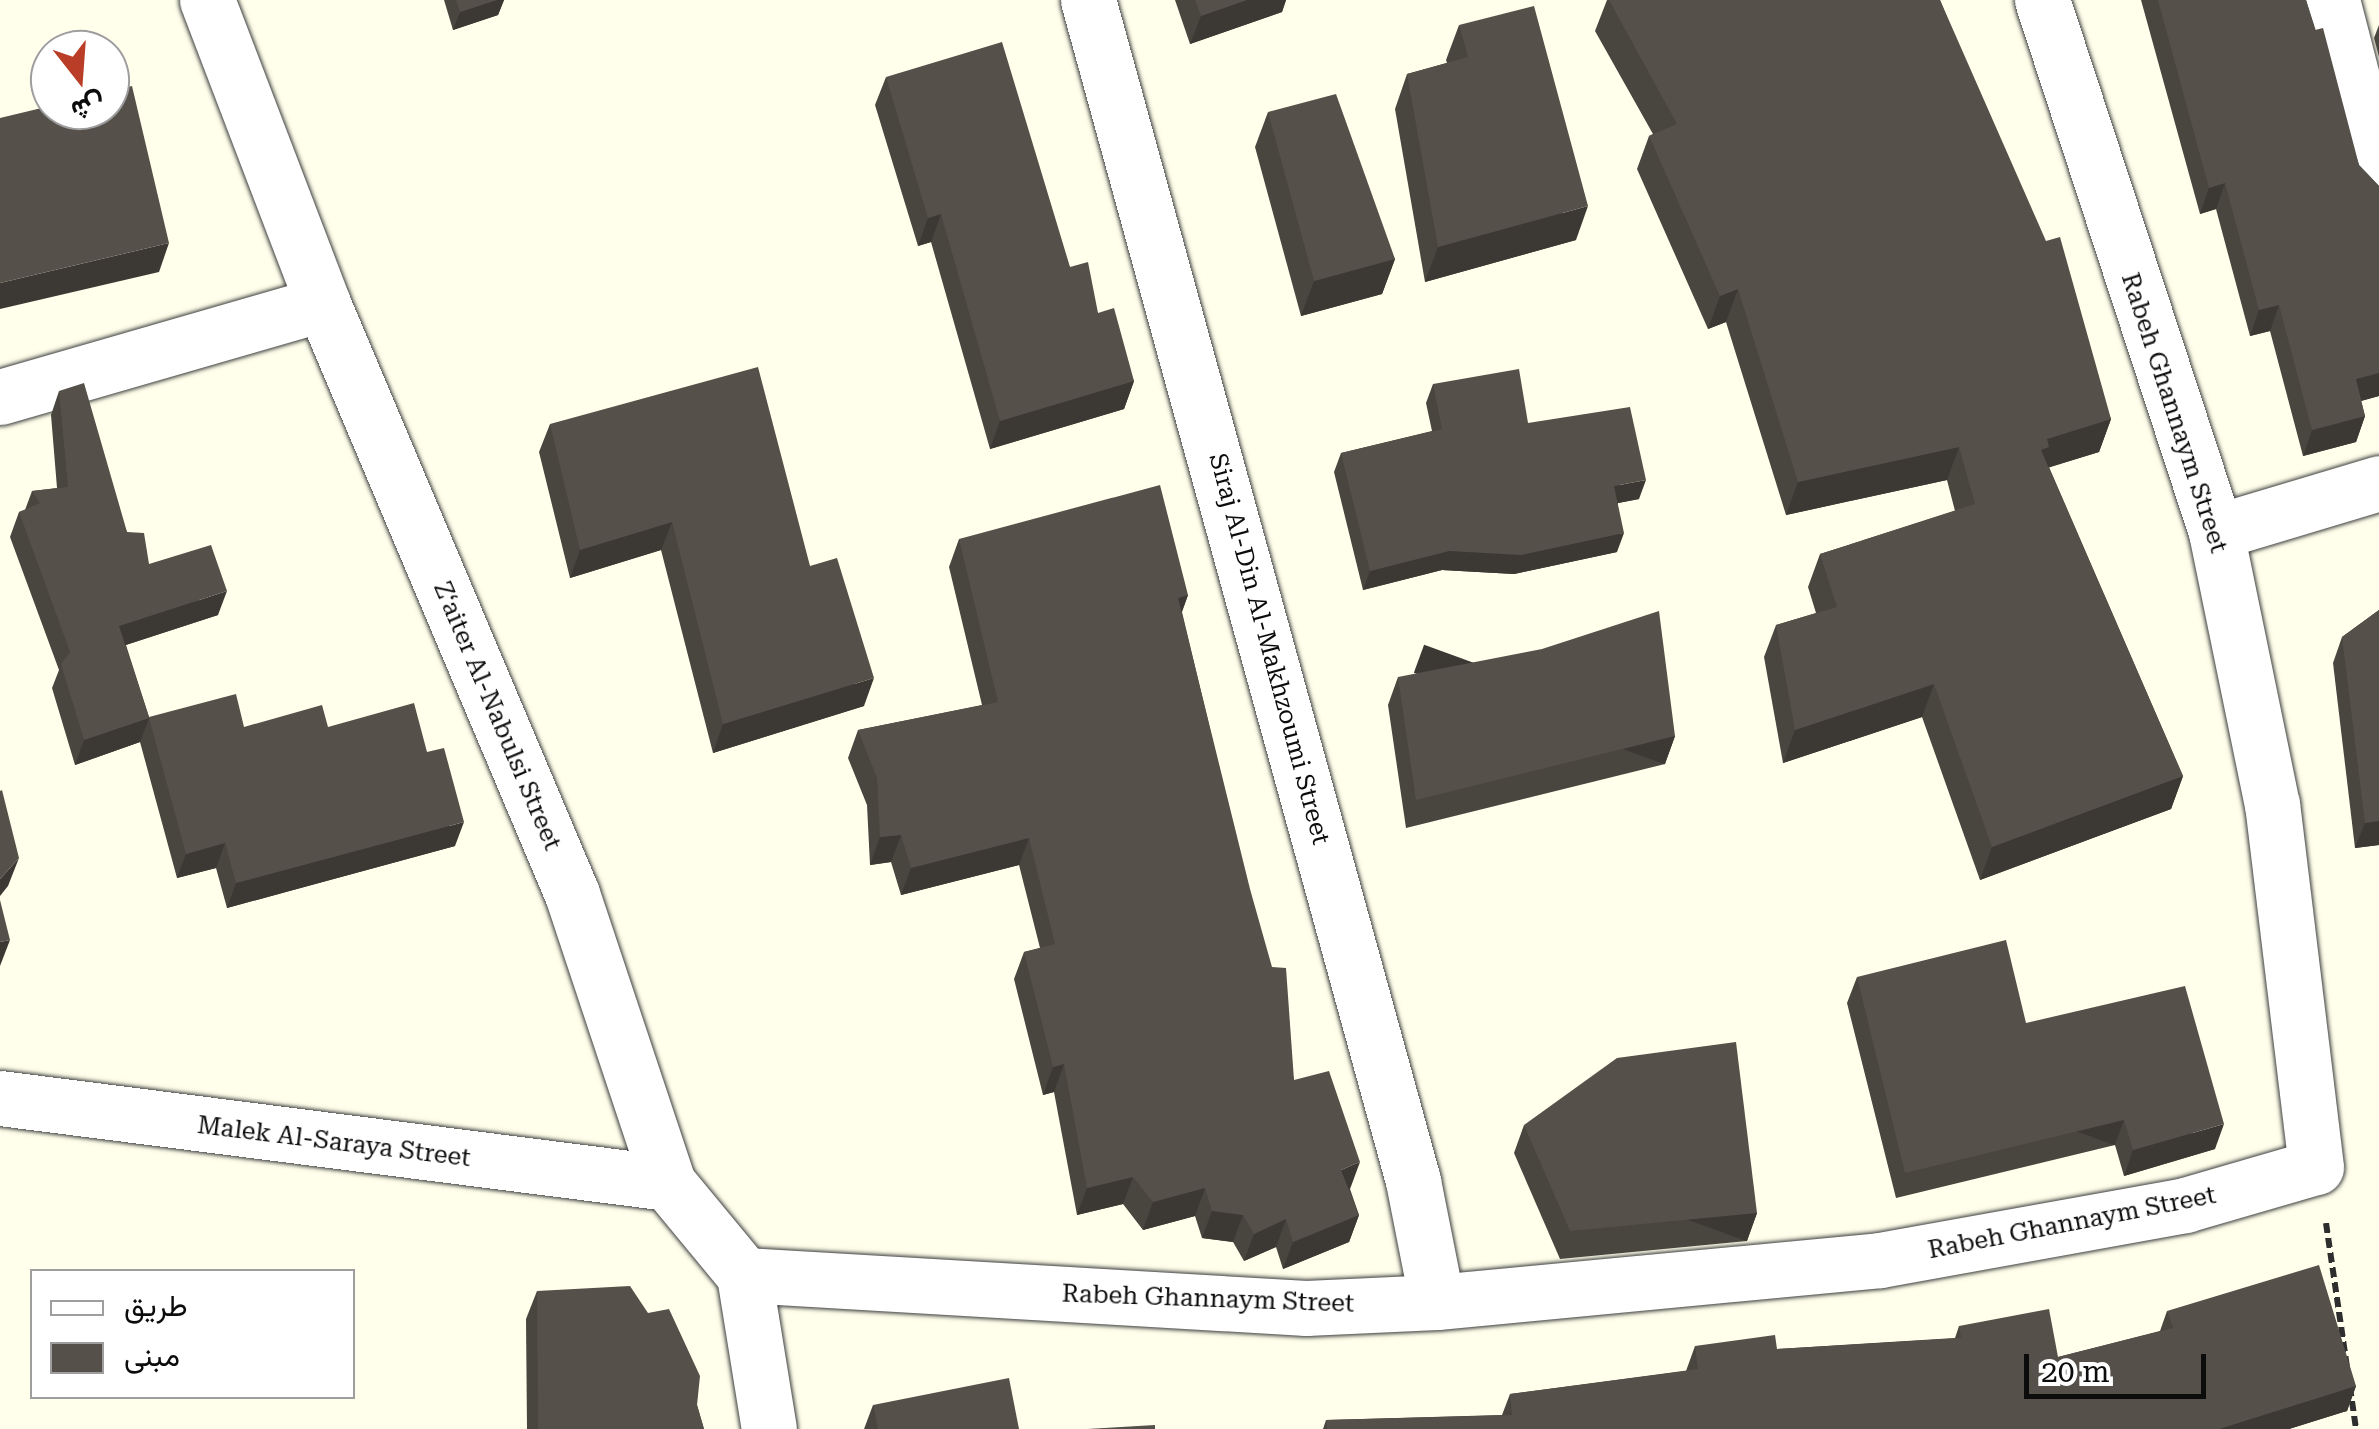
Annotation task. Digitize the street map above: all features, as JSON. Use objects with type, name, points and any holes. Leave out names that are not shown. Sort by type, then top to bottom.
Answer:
[{"type":"street","name":"Z‘aiter Al-Nabulsi Street","points":[[207,0],[323,304],[572,894],[668,1183],[744,1274]]},
{"type":"street","name":"Siraj Al-Din Al-Makhzoumi Street","points":[[1088,0],[1413,1181],[1437,1302]]},
{"type":"street","name":"Rabeh Ghannaym Street","points":[[744,1274],[1306,1308],[1437,1302],[1880,1260],[2184,1205],[2316,1166],[2272,805],[2216,532],[2042,0]]},
{"type":"street","points":[[2332,0],[2379,182]]},
{"type":"street","points":[[0,398],[323,304]]},
{"type":"street","points":[[2216,532],[2379,483]]},
{"type":"street","name":"Malek Al-Saraya Street","points":[[0,1098],[668,1183]]},
{"type":"street","points":[[744,1274],[769,1429]]},
{"type":"path","points":[[2316,1166],[2356,1429]]},
{"type":"building","points":[[456,0],[497,0],[460,12]]},
{"type":"building","points":[[1195,0],[1247,0],[1201,16]]},
{"type":"building","points":[[1609,0],[1940,0],[2046,241],[2060,237],[2111,419],[2047,439],[2049,447],[2041,450],[2183,776],[1992,847],[1934,684],[1795,730],[1776,625],[1837,607],[1820,554],[1975,504],[1959,447],[1798,482],[1738,289],[1720,296],[1649,136],[1677,124]]},
{"type":"building","points":[[2158,0],[2306,0],[2315,30],[2323,28],[2359,165],[2379,186],[2379,373],[2356,379],[2365,416],[2312,430],[2279,305],[2259,310],[2225,183],[2209,188]]},
{"type":"building","points":[[1534,6],[1588,206],[1438,247],[1407,74],[1468,57],[1459,25]]},
{"type":"building","points":[[1002,42],[1070,267],[1088,262],[1098,313],[1114,308],[1134,381],[1000,421],[941,214],[928,218],[886,77]]},
{"type":"building","points":[[130,86],[169,243],[0,283],[0,118],[30,111],[30,130],[130,130]]},
{"type":"building","points":[[1336,94],[1395,259],[1314,281],[1268,112]]},
{"type":"building","points":[[758,367],[810,566],[837,558],[874,678],[723,724],[672,522],[580,550],[550,424]]},
{"type":"building","points":[[1519,369],[1528,423],[1630,407],[1646,480],[1614,486],[1624,533],[1521,555],[1449,551],[1370,571],[1341,453],[1442,429],[1433,384]]},
{"type":"building","points":[[84,383],[127,532],[144,533],[149,564],[211,545],[227,591],[119,626],[149,717],[236,694],[244,727],[322,705],[328,727],[414,703],[427,752],[444,748],[464,822],[236,883],[225,843],[186,854],[149,718],[84,740],[61,664],[70,652],[19,512],[40,503],[32,491],[68,487],[59,391]]},
{"type":"building","points":[[1160,485],[1188,595],[1178,598],[1250,889],[1272,967],[1286,968],[1294,1080],[1329,1071],[1360,1162],[1341,1170],[1359,1215],[1293,1242],[1286,1219],[1254,1234],[1243,1215],[1212,1211],[1205,1188],[1153,1202],[1133,1177],[1087,1188],[1064,1064],[1053,1067],[1024,952],[1055,944],[1029,838],[911,868],[901,835],[880,837],[877,778],[858,730],[998,702],[959,539]]},
{"type":"building","points":[[2379,610],[2379,821],[2365,823],[2342,637]]},
{"type":"building","points":[[1659,611],[1675,736],[1416,800],[1398,677],[1542,649]]},
{"type":"building","points":[[0,791],[19,858],[0,879]]},
{"type":"building","points":[[0,900],[10,940],[0,942]]},
{"type":"building","points":[[2006,940],[2026,1023],[2185,986],[2224,1124],[2133,1150],[2124,1120],[1905,1173],[1857,977]]},
{"type":"building","points":[[1736,1042],[1757,1213],[1570,1231],[1524,1125],[1617,1058]]},
{"type":"building","points":[[2319,1265],[2356,1386],[2219,1429],[1327,1429],[1326,1420],[1512,1415],[1510,1394],[1698,1369],[1695,1346],[1775,1335],[1777,1349],[1961,1338],[1959,1326],[2049,1309],[2058,1357],[2173,1328],[2167,1311]]},
{"type":"building","points":[[630,1286],[648,1313],[669,1309],[700,1376],[697,1405],[704,1429],[538,1429],[537,1291]]},
{"type":"building","points":[[1009,1378],[1019,1429],[878,1429],[873,1405]]},
{"type":"building","points":[[1155,1425],[1155,1429],[1087,1429]]}]
